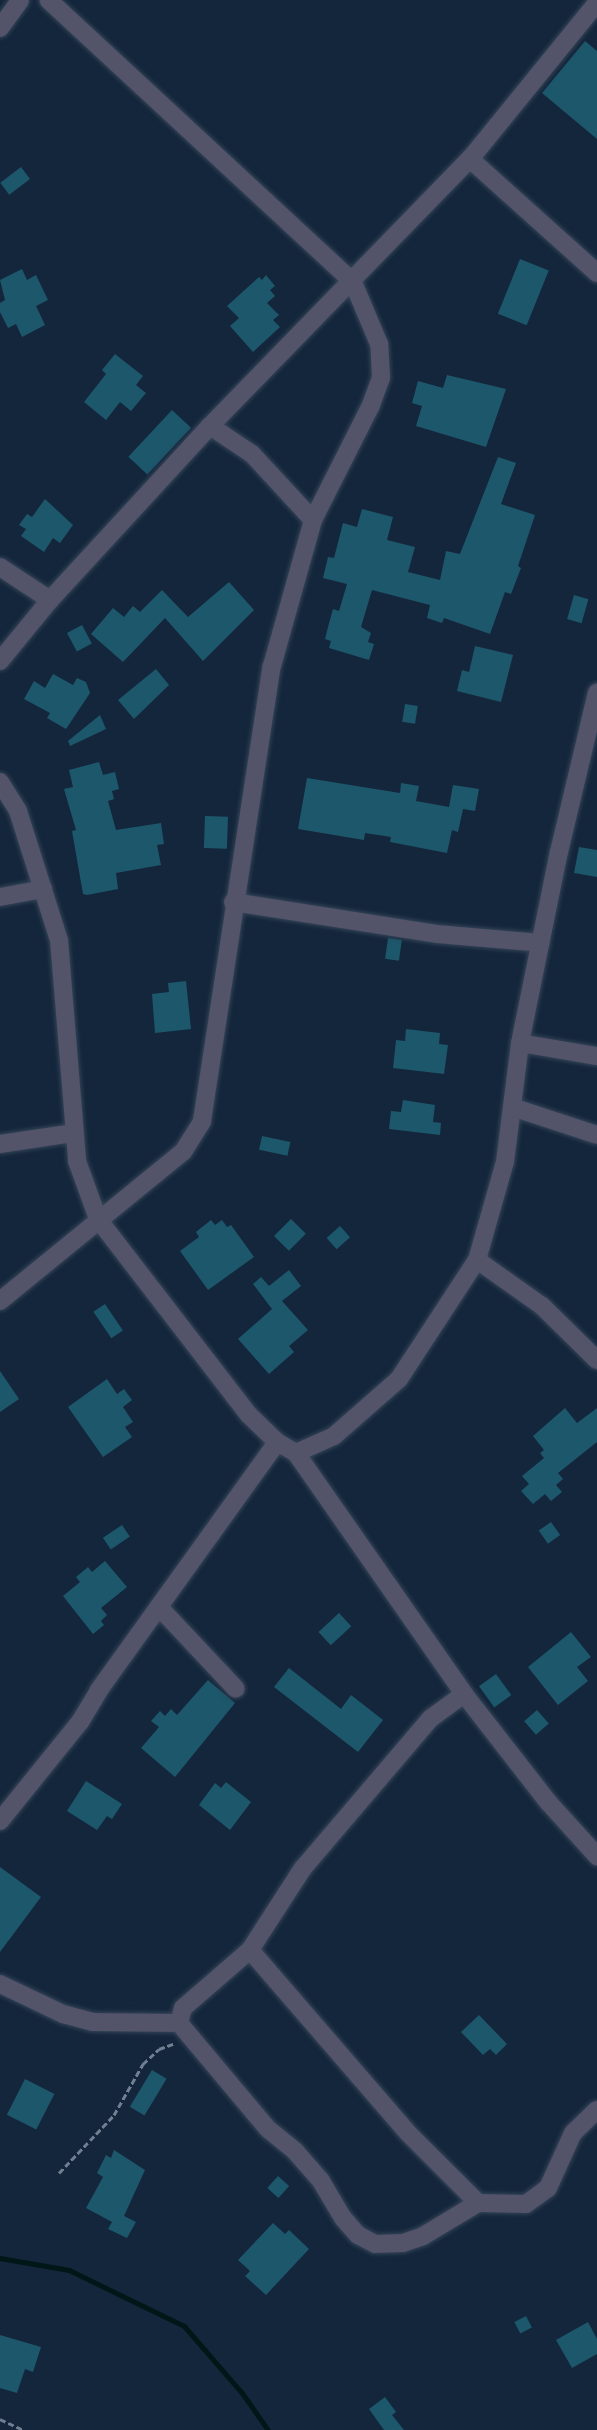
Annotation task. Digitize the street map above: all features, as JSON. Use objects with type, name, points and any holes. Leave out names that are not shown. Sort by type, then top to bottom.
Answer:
[{"type":"street","points":[[0,28],[20,0]]},
{"type":"street","points":[[0,1301],[183,1152],[202,1121],[233,902],[272,666],[313,520],[371,405],[381,377],[379,344],[353,282],[49,0]]},
{"type":"street","points":[[0,662],[50,600],[210,426],[353,282],[470,159],[597,3]]},
{"type":"street","points":[[470,159],[597,273]]},
{"type":"street","points":[[210,426],[252,454],[313,520]]},
{"type":"street","points":[[0,567],[50,600]]},
{"type":"street","points":[[296,1453],[334,1436],[399,1379],[477,1260],[505,1162],[520,1043],[597,692]]},
{"type":"street","points":[[0,782],[18,811],[59,940],[76,1161],[98,1219],[249,1415],[277,1442],[296,1453],[464,1694],[549,1803],[597,1856]]},
{"type":"street","points":[[0,897],[43,889]]},
{"type":"street","points":[[233,902],[437,934],[541,943]]},
{"type":"street","points":[[520,1043],[597,1056]]},
{"type":"street","points":[[512,1107],[597,1135]]},
{"type":"street","points":[[0,1144],[74,1133]]},
{"type":"street","points":[[477,1260],[542,1306],[597,1360]]},
{"type":"street","points":[[0,1821],[80,1722],[277,1442]]},
{"type":"street","points":[[159,1607],[236,1689]]},
{"type":"street","points":[[464,1694],[430,1719],[303,1868],[250,1950],[183,2007],[184,2030],[268,2129],[321,2181],[343,2218],[358,2235],[375,2244],[403,2243],[423,2236],[478,2203],[526,2204],[548,2188],[573,2133],[597,2110]]},
{"type":"street","points":[[250,1950],[407,2132],[478,2203]]},
{"type":"street","points":[[0,1984],[63,2014],[92,2022],[184,2030]]},
{"type":"path","points":[[59,2173],[114,2115],[143,2064],[184,2030]]},
{"type":"path","points":[[0,2419],[24,2430]]},
{"type":"building","points":[[585,41],[597,51],[597,139],[542,93]]},
{"type":"building","points":[[21,167],[30,179],[9,195],[0,183]]},
{"type":"building","points":[[520,259],[549,271],[527,325],[498,314]]},
{"type":"building","points":[[22,269],[27,280],[36,275],[48,300],[36,306],[45,325],[22,337],[16,324],[8,328],[0,312],[0,303],[5,300],[0,280]]},
{"type":"building","points":[[266,275],[275,286],[270,290],[275,296],[267,303],[279,315],[273,320],[280,327],[253,352],[230,326],[239,318],[227,306],[259,277],[262,280]]},
{"type":"building","points":[[115,354],[143,376],[136,385],[146,393],[131,411],[120,402],[106,420],[84,402],[106,374],[102,370]]},
{"type":"building","points":[[447,375],[506,389],[486,447],[416,426],[422,406],[412,403],[418,381],[443,388]]},
{"type":"building","points":[[172,410],[191,428],[147,475],[128,457]]},
{"type":"building","points":[[498,457],[516,463],[501,504],[535,515],[518,566],[521,568],[511,594],[505,592],[490,634],[444,618],[442,623],[427,618],[430,605],[372,590],[361,627],[371,633],[368,642],[374,644],[369,660],[329,648],[331,641],[325,639],[333,609],[339,611],[347,584],[323,578],[328,557],[334,558],[343,523],[357,527],[362,509],[393,517],[387,540],[415,547],[408,572],[440,580],[446,551],[460,554]]},
{"type":"building","points":[[45,499],[73,525],[60,543],[53,538],[44,552],[21,536],[26,529],[19,525],[27,514],[32,517]]},
{"type":"building","points":[[229,582],[254,610],[203,661],[165,618],[123,662],[91,634],[113,608],[124,617],[133,606],[140,612],[162,590],[188,617]]},
{"type":"building","points":[[574,595],[588,599],[582,623],[567,619]]},
{"type":"building","points":[[82,625],[92,644],[77,652],[67,633]]},
{"type":"building","points":[[475,646],[513,655],[501,702],[457,691],[462,670],[469,672]]},
{"type":"building","points":[[156,669],[169,685],[134,719],[118,700]]},
{"type":"building","points":[[53,674],[73,685],[77,678],[86,682],[90,693],[66,729],[47,718],[50,713],[24,699],[34,681],[45,688]]},
{"type":"building","points":[[405,704],[418,706],[415,724],[402,722]]},
{"type":"building","points":[[100,715],[106,729],[70,746],[68,741]]},
{"type":"building","points":[[99,762],[103,775],[115,772],[119,789],[112,791],[114,799],[108,801],[116,830],[161,823],[164,844],[157,845],[161,865],[116,873],[118,889],[87,895],[83,894],[72,831],[76,830],[64,789],[73,787],[69,770]]},
{"type":"building","points":[[307,778],[400,793],[401,783],[419,786],[416,801],[449,807],[453,785],[479,789],[475,811],[463,809],[458,832],[452,830],[447,853],[390,842],[391,837],[365,833],[364,840],[298,829]]},
{"type":"building","points":[[205,816],[228,817],[227,849],[204,848]]},
{"type":"building","points":[[579,847],[597,850],[597,877],[574,873]]},
{"type":"building","points":[[388,938],[402,940],[399,961],[385,959]]},
{"type":"building","points":[[186,981],[191,1029],[155,1033],[152,994],[169,992],[168,983]]},
{"type":"building","points":[[406,1029],[440,1033],[439,1044],[448,1045],[444,1074],[393,1068],[396,1040],[405,1041]]},
{"type":"building","points":[[403,1100],[435,1105],[433,1122],[441,1123],[440,1135],[389,1129],[391,1111],[401,1112]]},
{"type":"building","points":[[262,1136],[290,1142],[287,1156],[259,1150]]},
{"type":"building","points":[[291,1219],[306,1234],[289,1251],[274,1236]]},
{"type":"building","points":[[211,1220],[215,1225],[222,1220],[227,1227],[231,1225],[254,1257],[208,1290],[180,1251],[199,1237],[196,1232]]},
{"type":"building","points":[[340,1226],[350,1237],[337,1249],[327,1238]]},
{"type":"building","points":[[289,1270],[301,1286],[282,1301],[308,1330],[289,1346],[294,1352],[269,1374],[238,1339],[272,1309],[253,1284],[261,1277],[269,1286]]},
{"type":"building","points":[[105,1304],[123,1331],[111,1338],[93,1312]]},
{"type":"building","points":[[0,1371],[19,1399],[0,1412]]},
{"type":"building","points":[[107,1379],[117,1394],[124,1389],[132,1400],[123,1407],[133,1422],[125,1427],[132,1437],[103,1457],[68,1407]]},
{"type":"building","points":[[565,1408],[577,1423],[597,1408],[597,1442],[558,1473],[563,1479],[556,1485],[562,1492],[551,1501],[545,1494],[533,1504],[521,1491],[529,1484],[522,1476],[544,1458],[540,1453],[544,1450],[533,1436]]},
{"type":"building","points":[[551,1522],[560,1535],[548,1544],[539,1531]]},
{"type":"building","points":[[122,1525],[130,1537],[111,1549],[103,1538]]},
{"type":"building","points":[[105,1561],[127,1587],[101,1608],[107,1615],[101,1621],[104,1625],[93,1634],[63,1596],[80,1582],[76,1577],[88,1567],[92,1572]]},
{"type":"building","points":[[339,1613],[351,1626],[331,1645],[319,1632]]},
{"type":"building","points":[[571,1632],[591,1657],[577,1667],[588,1681],[558,1705],[528,1667]]},
{"type":"building","points":[[289,1668],[341,1709],[351,1695],[383,1720],[358,1752],[274,1687]]},
{"type":"building","points":[[496,1674],[511,1695],[494,1707],[479,1686]]},
{"type":"building","points":[[208,1680],[235,1703],[175,1777],[141,1748],[159,1727],[151,1721],[160,1711],[165,1716],[171,1709],[177,1715]]},
{"type":"building","points":[[537,1710],[549,1724],[536,1735],[524,1721]]},
{"type":"building","points":[[86,1781],[122,1804],[112,1819],[107,1816],[97,1830],[67,1811]]},
{"type":"building","points":[[226,1782],[251,1802],[230,1830],[199,1805],[215,1783],[221,1788]]},
{"type":"building","points":[[0,1867],[41,1897],[0,1952]]},
{"type":"building","points":[[479,2015],[507,2044],[496,2055],[490,2049],[483,2055],[461,2032]]},
{"type":"building","points":[[152,2070],[167,2079],[144,2116],[130,2107]]},
{"type":"building","points":[[25,2079],[54,2094],[36,2130],[7,2115]]},
{"type":"building","points":[[114,2150],[145,2170],[124,2216],[136,2222],[127,2238],[108,2229],[112,2222],[86,2208],[103,2177],[97,2173],[106,2155],[111,2158]]},
{"type":"building","points":[[278,2176],[289,2186],[278,2198],[267,2188]]},
{"type":"building","points":[[273,2223],[285,2234],[289,2230],[309,2249],[266,2295],[245,2276],[250,2271],[238,2260]]},
{"type":"building","points":[[526,2316],[532,2328],[520,2333],[514,2322]]},
{"type":"building","points":[[588,2322],[597,2339],[597,2354],[572,2368],[556,2340]]},
{"type":"building","points":[[0,2335],[41,2347],[33,2372],[25,2369],[17,2393],[0,2388]]},
{"type":"building","points":[[385,2397],[396,2412],[392,2415],[404,2430],[384,2430],[369,2409]]},
{"type":"waterway","points":[[0,2258],[69,2270],[184,2326],[242,2393],[268,2430]]}]
